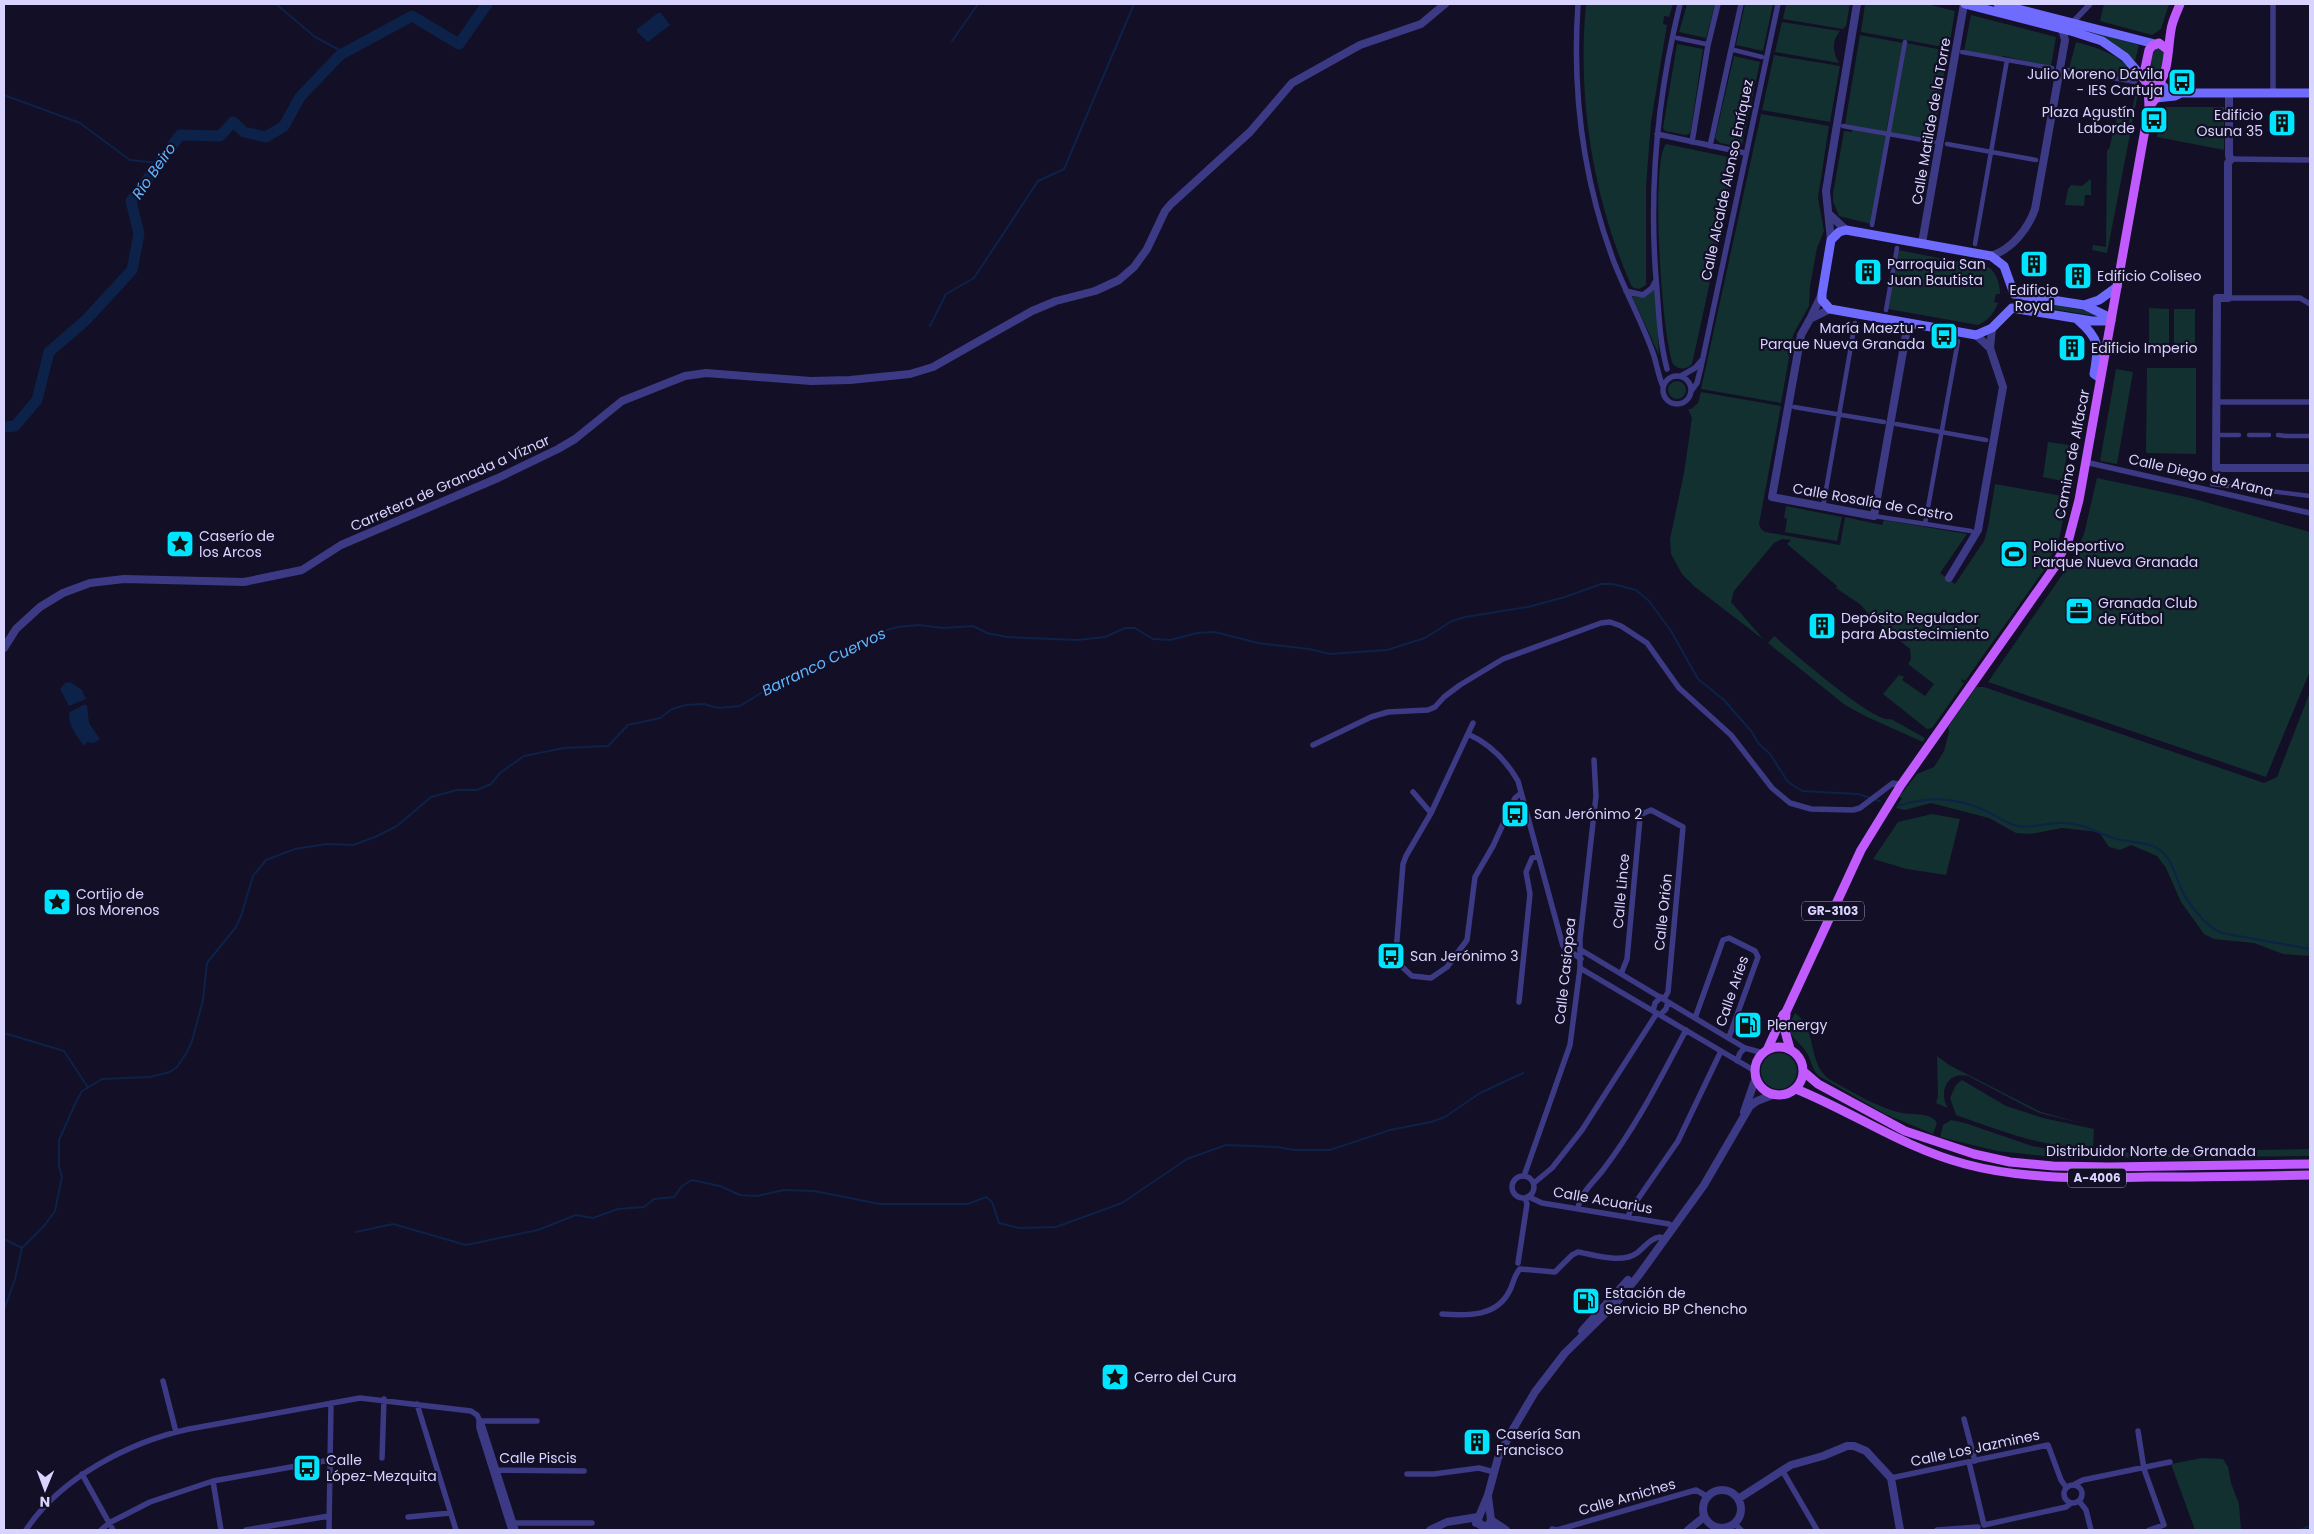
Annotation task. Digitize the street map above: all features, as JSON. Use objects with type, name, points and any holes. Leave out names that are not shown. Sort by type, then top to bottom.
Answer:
[{"type":"main road","points":[[1964,4],[2062,29],[2073,28],[2112,46],[2132,64],[2159,96],[2176,96],[2181,93]]},
{"type":"main road","points":[[1998,4],[2073,28],[2166,46],[2168,50]]},
{"type":"main road","points":[[2149,83],[2168,56],[2171,30],[2180,4]]},
{"type":"main road","points":[[2149,83],[2149,50],[2171,30]]},
{"type":"main road","points":[[2149,83],[2181,93],[2310,93]]},
{"type":"main road","name":"Camino de Alfacar","points":[[1786,1012],[1810,965],[1851,869],[1902,786],[2054,568],[2074,521],[2149,107],[2149,83]]},
{"type":"main road","name":"Camino de Alfacar","points":[[2149,107],[2159,96]]},
{"type":"main road","points":[[2014,294],[2004,266],[1991,256],[1846,230],[1839,232],[1831,240],[1822,300],[1830,309],[1976,335],[1992,328],[2026,303],[2024,296]]},
{"type":"main road","points":[[2084,305],[2100,300],[2117,287]]},
{"type":"main road","points":[[2020,293],[2024,296],[2084,305],[2111,319],[2078,320],[2017,308],[2009,299],[2014,294],[2020,293]]},
{"type":"main road","points":[[2078,320],[2096,338],[2097,354],[2094,374],[2100,378]]},
{"type":"main road","name":"GR-3103","points":[[1786,1012],[1784,1027],[1790,1049],[1800,1058],[1804,1072]]},
{"type":"main road","name":"GR-3103","points":[[1755,1074],[1756,1064],[1786,1012]]},
{"type":"main road","points":[[1765,1051],[1774,1047],[1790,1049]]},
{"type":"main road","points":[[1796,1089],[1804,1072]]},
{"type":"main road","name":"Distribuidor Norte de Granada","points":[[1804,1072],[1818,1084],[1905,1131],[1974,1154],[2010,1162],[2053,1166],[2109,1167],[2310,1164]]},
{"type":"main road","points":[[1755,1074],[1763,1088],[1775,1094]]},
{"type":"main road","name":"GR-3103","points":[[1775,1094],[1789,1093],[1796,1089]]},
{"type":"main road","name":"Distribuidor Norte de Granada","points":[[1796,1089],[1825,1101],[1900,1141],[1926,1152],[1967,1164],[2006,1172],[2052,1177],[2111,1178],[2310,1175]]},
{"type":"street","name":"Carretera de Granada a Víznar","points":[[4,648],[16,629],[40,607],[62,593],[90,583],[124,579],[244,582],[302,570],[341,545],[498,478],[558,449],[582,434],[622,401],[685,376],[706,373],[811,381],[850,380],[910,374],[934,366],[1032,311],[1095,291],[1119,280],[1140,259],[1165,211],[1171,204],[1250,132],[1292,83],[1360,45],[1421,24],[1445,4]]},
{"type":"street","points":[[1578,4],[1576,54],[1580,124],[1597,208],[1626,290],[1654,354],[1664,396],[1674,404],[1687,401],[1692,390],[1688,380],[1681,376]]},
{"type":"street","points":[[1667,370],[1661,348],[1655,282],[1653,214],[1657,134],[1664,82],[1680,4]]},
{"type":"street","points":[[1692,142],[1708,45],[1718,4]]},
{"type":"street","points":[[1710,146],[1741,4]]},
{"type":"street","name":"Calle Alcalde Alonso Enríquez","points":[[1692,390],[1697,383],[1778,4]]},
{"type":"street","points":[[1831,240],[1830,215],[1826,191],[1858,4]]},
{"type":"street","name":"Calle Matilde de la Torre","points":[[1922,243],[1964,4]]},
{"type":"street","points":[[2004,266],[2008,248],[2028,223],[2035,209],[2065,40],[2090,4]]},
{"type":"street","points":[[2273,4],[2273,93]]},
{"type":"street","points":[[2062,29],[2065,40]]},
{"type":"street","points":[[1677,38],[1706,44]]},
{"type":"street","points":[[1872,226],[1905,42]]},
{"type":"street","points":[[1734,50],[1762,56]]},
{"type":"street","points":[[1962,52],[2052,68]]},
{"type":"street","points":[[1975,244],[2008,60]]},
{"type":"street","points":[[2068,70],[2149,83]]},
{"type":"street","points":[[2228,93],[2230,159],[2228,163],[2228,298]]},
{"type":"street","points":[[1843,126],[1934,142]]},
{"type":"street","points":[[1657,134],[1745,153]]},
{"type":"street","points":[[1947,144],[2036,160]]},
{"type":"street","points":[[2230,159],[2310,160]]},
{"type":"street","points":[[1830,215],[1846,230]]},
{"type":"street","points":[[1886,310],[1897,248]]},
{"type":"street","points":[[1991,256],[2008,248]]},
{"type":"street","points":[[1626,290],[1643,295],[1652,288],[1655,282]]},
{"type":"street","points":[[1810,319],[1822,294]]},
{"type":"street","points":[[2310,304],[2300,298],[2217,298],[2216,468],[2310,468]]},
{"type":"street","points":[[1810,319],[1830,309]]},
{"type":"street","name":"Calle Rosalía de Castro","points":[[1810,319],[1801,335],[1772,498],[1971,531]]},
{"type":"street","points":[[1823,507],[1856,323]]},
{"type":"street","points":[[1874,516],[1908,323]]},
{"type":"street","points":[[1949,578],[1973,541],[1981,517],[2003,387],[1990,348],[1992,328]]},
{"type":"street","points":[[1976,335],[1990,348]]},
{"type":"street","points":[[1925,524],[1958,341]]},
{"type":"street","points":[[1654,354],[1672,377]]},
{"type":"street","points":[[1663,386],[1672,377],[1681,376],[1695,368],[1701,361]]},
{"type":"street","points":[[2216,402],[2310,402]]},
{"type":"street","points":[[1794,407],[1884,422]]},
{"type":"street","points":[[1896,424],[1986,440]]},
{"type":"street","points":[[2221,435],[2310,436]]},
{"type":"street","name":"Calle Diego de Arana","points":[[2085,462],[2310,513]]},
{"type":"street","points":[[2212,484],[2310,496]]},
{"type":"street","points":[[1313,745],[1371,717],[1388,712],[1428,710],[1435,707],[1444,697],[1460,685],[1503,659],[1600,623],[1610,622],[1621,626],[1647,643],[1679,688],[1731,735],[1781,797],[1790,803],[1811,810],[1853,810],[1893,784],[1902,786]]},
{"type":"street","points":[[1474,723],[1431,813],[1403,864],[1396,952],[1402,969],[1412,976],[1424,978],[1442,972],[1464,945],[1468,935],[1475,877],[1493,846],[1515,798],[1521,793]]},
{"type":"street","points":[[1468,734],[1496,751],[1505,760],[1518,781],[1561,939],[1568,950],[1581,959]]},
{"type":"street","name":"Calle Casiopea","points":[[1524,1176],[1570,1045],[1581,959],[1596,796],[1594,760]]},
{"type":"street","points":[[1413,792],[1431,813]]},
{"type":"street","name":"Calle Lince","points":[[1621,974],[1627,960],[1640,818],[1646,811],[1651,810],[1683,827]]},
{"type":"street","name":"Calle Orión","points":[[1664,999],[1668,992],[1683,827]]},
{"type":"street","points":[[1519,1002],[1530,894],[1526,872],[1532,858],[1538,856]]},
{"type":"street","name":"Calle Aries","points":[[1695,1018],[1726,937],[1758,953],[1728,1038]]},
{"type":"street","points":[[1581,950],[1745,1048],[1765,1051]]},
{"type":"street","points":[[1580,968],[1721,1051],[1755,1074]]},
{"type":"street","points":[[1534,1184],[1552,1168],[1582,1130],[1657,1013],[1666,1009],[1664,999]]},
{"type":"street","points":[[1657,1013],[1655,1003],[1664,999]]},
{"type":"street","points":[[1578,1209],[1581,1196],[1615,1155],[1641,1116],[1686,1030]]},
{"type":"street","points":[[1737,1061],[1740,1053],[1745,1048]]},
{"type":"street","points":[[1628,1217],[1631,1209],[1678,1140],[1721,1051]]},
{"type":"street","name":"GR-3103","points":[[1744,1114],[1755,1074]]},
{"type":"street","name":"GR-3103","points":[[1484,1520],[1494,1472],[1508,1436],[1547,1374],[1595,1315],[1643,1267],[1714,1170],[1744,1114],[1757,1101],[1775,1094]]},
{"type":"street","points":[[1524,1176],[1530,1178],[1534,1184],[1534,1191],[1527,1197],[1518,1197],[1512,1188],[1517,1178],[1524,1176]]},
{"type":"street","points":[[1518,1263],[1527,1197]]},
{"type":"street","name":"Calle Acuarius","points":[[1527,1197],[1542,1203],[1669,1224],[1673,1227]]},
{"type":"street","points":[[1442,1314],[1463,1316],[1485,1312],[1497,1307],[1504,1300],[1511,1288],[1516,1273],[1520,1269],[1555,1272],[1572,1255],[1578,1252],[1622,1258],[1638,1252],[1653,1238],[1660,1237],[1664,1239]]},
{"type":"street","points":[[164,1381],[176,1432]]},
{"type":"street","points":[[26,1530],[57,1493],[82,1474],[139,1446],[176,1432],[360,1398],[384,1399],[471,1411],[477,1415],[479,1428],[495,1470],[511,1526],[516,1530]]},
{"type":"street","points":[[382,1458],[384,1399]]},
{"type":"street","points":[[329,1530],[331,1403]]},
{"type":"street","points":[[416,1404],[456,1530]]},
{"type":"street","points":[[1964,1419],[1984,1525],[2066,1507],[2071,1503],[2079,1501]]},
{"type":"street","points":[[479,1421],[537,1421]]},
{"type":"street","points":[[2138,1431],[2144,1469],[2164,1525],[2149,1530]]},
{"type":"street","name":"Calle Los Jazmines","points":[[1891,1478],[2048,1445],[2061,1480],[2066,1487]]},
{"type":"street","points":[[1738,1499],[1782,1470],[1847,1446],[1854,1446],[1863,1449],[1891,1478],[1900,1530]]},
{"type":"street","points":[[101,1530],[110,1523],[150,1502],[213,1481],[330,1460]]},
{"type":"street","points":[[2071,1503],[2066,1499],[2066,1487],[2083,1480],[2144,1469],[2170,1462]]},
{"type":"street","points":[[1407,1474],[1434,1474],[1479,1468],[1494,1472]]},
{"type":"street","name":"Calle Piscis","points":[[495,1470],[584,1470]]},
{"type":"street","points":[[1782,1470],[1816,1530]]},
{"type":"street","points":[[82,1474],[113,1530]]},
{"type":"street","points":[[213,1481],[222,1530]]},
{"type":"street","points":[[2075,1484],[2079,1486],[2081,1493],[2079,1501]]},
{"type":"street","name":"Calle Arniches","points":[[1552,1529],[1557,1530],[1696,1490],[1708,1497]]},
{"type":"street","points":[[1720,1490],[1726,1491],[1738,1499],[1741,1510],[1734,1523],[1723,1528],[1713,1526],[1706,1520],[1704,1503],[1708,1497],[1720,1490]]},
{"type":"street","points":[[2079,1501],[2086,1510],[2091,1530]]},
{"type":"street","points":[[408,1517],[450,1512]]},
{"type":"street","points":[[246,1530],[329,1516]]},
{"type":"street","points":[[1430,1530],[1447,1522],[1465,1520],[1484,1520],[1506,1530]]},
{"type":"street","points":[[1484,1520],[1496,1530]]},
{"type":"street","points":[[1688,1530],[1706,1520]]},
{"type":"street","points":[[1696,1530],[1706,1520]]},
{"type":"street","points":[[511,1526],[592,1523]]},
{"type":"street","points":[[1734,1523],[1741,1530]]},
{"type":"street","points":[[1937,1530],[1978,1527]]},
{"type":"green space","points":[[1586,4],[1673,4],[1669,17],[1664,16],[1663,24],[1667,25],[1651,122],[1646,186],[1646,285],[1639,289],[1631,285],[1618,252],[1598,183],[1591,147],[1584,75]]},
{"type":"green space","points":[[1687,4],[1715,4],[1706,38],[1679,32]]},
{"type":"green space","points":[[1745,4],[1773,4],[1763,51],[1736,45]]},
{"type":"green space","points":[[1786,4],[1850,4],[1846,26],[1843,29],[1783,19]]},
{"type":"green space","points":[[1865,4],[1927,4],[1955,11],[1949,48],[1861,32]]},
{"type":"green space","points":[[2104,4],[2169,4],[2161,29],[2152,35],[2100,21]]},
{"type":"green space","points":[[1971,15],[2056,37],[2051,66],[2003,56],[1964,51]]},
{"type":"green space","points":[[1782,22],[1840,31],[1834,43],[1835,55],[1839,63],[1775,52]]},
{"type":"green space","points":[[2093,32],[2139,45],[2135,61],[2112,42],[2092,34]]},
{"type":"green space","points":[[1860,35],[1903,43],[1886,132],[1845,124]]},
{"type":"green space","points":[[2076,42],[2115,56],[2127,67],[2132,80],[2069,69]]},
{"type":"green space","points":[[1906,43],[1948,51],[1933,140],[1890,133]]},
{"type":"green space","points":[[1677,44],[1703,49],[1691,129],[1690,133],[1686,135],[1665,131],[1663,128]]},
{"type":"green space","points":[[2158,48],[2165,54],[2158,78],[2151,81],[2147,75],[2154,51]]},
{"type":"green space","points":[[1774,55],[1840,66],[1830,122],[1762,110]]},
{"type":"green space","points":[[1734,56],[1760,62],[1740,147],[1720,143],[1715,138]]},
{"type":"green space","points":[[2136,93],[2138,93],[2107,253],[2092,250],[2093,245],[2106,247],[2107,150],[2109,149],[2117,118],[2124,108],[2127,118],[2124,133],[2126,133]]},
{"type":"green space","points":[[2165,107],[2224,107],[2224,150],[2157,137],[2162,109]]},
{"type":"green space","points":[[1761,114],[1829,126],[1818,198],[1824,231],[1817,248],[1810,286],[1809,306],[1793,335],[1781,403],[1701,389]]},
{"type":"green space","points":[[1852,129],[1887,135],[1871,224],[1839,216],[1833,201],[1844,131],[1852,132]]},
{"type":"green space","points":[[1666,144],[1733,158],[1736,163],[1692,364],[1682,368],[1673,364],[1669,348],[1659,251],[1659,183],[1661,158]]},
{"type":"green space","points":[[2091,180],[2091,195],[2085,195],[2084,206],[2065,205],[2068,189],[2071,185],[2082,186]]},
{"type":"green space","points":[[1898,250],[1990,268],[1999,283],[2000,290],[2000,294],[1996,294],[1994,302],[1998,303],[1993,313],[1978,325],[1888,309]]},
{"type":"green space","points":[[1655,287],[1659,355],[1632,296],[1646,296]]},
{"type":"green space","points":[[2033,301],[2100,313],[2103,317],[2033,306]]},
{"type":"green space","points":[[2149,308],[2169,309],[2169,349],[2149,349]]},
{"type":"green space","points":[[2174,309],[2195,309],[2195,349],[2174,349]]},
{"type":"green space","points":[[2147,368],[2196,368],[2196,454],[2146,453]]},
{"type":"green space","points":[[2116,369],[2133,372],[2117,464],[2100,461]]},
{"type":"green space","points":[[1673,381],[1681,381],[1686,386],[1684,397],[1673,399],[1668,394],[1668,386]]},
{"type":"green space","points":[[1701,392],[1781,406],[1759,524],[1765,532],[1840,545],[1845,517],[1882,525],[1884,520],[1967,534],[1940,573],[1955,584],[1984,541],[1995,484],[2068,497],[2059,539],[2046,567],[1965,681],[1962,679],[1961,681],[1964,683],[1932,728],[1927,729],[1883,694],[1899,675],[1904,677],[1902,680],[1925,696],[1934,684],[1908,664],[1911,659],[1910,649],[1872,618],[1861,605],[1836,588],[1837,586],[1787,544],[1791,540],[1782,539],[1774,543],[1734,591],[1731,602],[1764,640],[1695,587],[1682,574],[1671,554],[1670,539],[1684,473],[1692,418],[1688,409],[1691,409],[1698,403]]},
{"type":"green space","points":[[2048,442],[2069,445],[2062,481],[2043,477]]},
{"type":"green space","points":[[2097,478],[2191,498],[2310,532],[2310,671],[2266,777],[1988,682],[2069,565],[2084,534]]},
{"type":"green space","points":[[1786,506],[1842,517],[1837,541],[1785,532],[1787,519],[1784,518]]},
{"type":"green space","points":[[1774,636],[1851,699],[1868,710],[1891,719],[1925,738],[1923,742],[1845,705],[1768,643]]},
{"type":"green space","points":[[1976,687],[1984,687],[2264,783],[2277,777],[2310,692],[2310,956],[2283,954],[2254,943],[2214,939],[2204,934],[2181,902],[2166,868],[2157,856],[2131,845],[2120,850],[2109,847],[2099,832],[2062,828],[2030,834],[2016,833],[1989,818],[1931,803],[1905,810],[1896,808],[1902,798],[1899,797],[1917,774],[1934,767],[1944,751],[1949,732],[1948,727]]},
{"type":"green space","points":[[1932,814],[1960,819],[1946,875],[1907,869],[1873,859],[1898,822]]},
{"type":"green space","points":[[1795,1013],[1807,1029],[1815,1057],[1824,1074],[1832,1081],[1884,1108],[1902,1113],[1931,1117],[1937,1123],[1933,1134],[1885,1114],[1819,1076],[1804,1049],[1791,1033],[1791,1021]]},
{"type":"green space","points":[[1779,1053],[1786,1054],[1792,1058],[1796,1064],[1796,1078],[1792,1084],[1786,1088],[1779,1089],[1772,1088],[1766,1084],[1762,1078],[1761,1071],[1762,1064],[1766,1058],[1772,1054]]},
{"type":"green space","points":[[1937,1056],[1949,1065],[2041,1112],[2085,1124],[2039,1113],[1968,1076],[1961,1075],[1946,1084],[1944,1096],[1948,1108],[1936,1103],[1938,1096]]},
{"type":"green space","points":[[1962,1080],[2006,1106],[2043,1118],[2094,1129],[2093,1149],[2039,1142],[1956,1115],[1950,1098],[1956,1085]]},
{"type":"green space","points":[[1951,1120],[2032,1146],[2060,1151],[2236,1155],[2253,1150],[2310,1149],[2310,1156],[2062,1158],[1997,1151],[1940,1137],[1943,1125]]},
{"type":"green space","points":[[2202,1458],[2223,1459],[2228,1467],[2231,1483],[2239,1504],[2241,1530],[2195,1530],[2171,1464]]},
{"type":"water","points":[[658,13],[661,13],[670,25],[648,42],[637,32],[637,29]]},
{"type":"water","points":[[70,682],[82,690],[86,699],[69,706],[60,689],[65,683]]},
{"type":"water","points":[[83,705],[87,705],[89,723],[100,739],[94,743],[87,742],[84,746],[73,730],[69,717],[70,712]]},
{"type":"waterway","points":[[276,4],[315,37],[345,53]]},
{"type":"waterway","name":"Río Beiro","points":[[4,427],[15,426],[37,400],[49,352],[86,320],[132,270],[139,234],[131,201],[180,135],[220,136],[233,122],[244,132],[266,137],[284,126],[300,97],[340,55],[412,16],[459,44],[487,4]]},
{"type":"waterway","points":[[952,41],[978,4]]},
{"type":"waterway","points":[[930,326],[946,294],[974,278],[1038,181],[1064,169],[1134,4]]},
{"type":"waterway","points":[[4,95],[80,123],[130,160],[158,163]]},
{"type":"waterway","name":"Barranco Cuervos","points":[[4,1310],[15,1279],[22,1248],[44,1226],[55,1211],[62,1177],[59,1166],[59,1140],[82,1091],[102,1079],[150,1077],[170,1072],[177,1067],[192,1041],[203,1000],[207,963],[236,927],[253,876],[266,860],[295,849],[327,844],[353,845],[375,837],[397,826],[431,797],[457,790],[477,790],[491,784],[500,773],[524,756],[564,748],[608,746],[628,725],[660,718],[672,709],[686,705],[704,704],[718,708],[740,706],[785,678],[843,656],[887,630],[898,627],[919,625],[943,628],[973,626],[987,633],[1007,637],[1077,640],[1105,637],[1125,628],[1135,628],[1153,639],[1170,640],[1197,633],[1215,632],[1258,643],[1309,649],[1330,654],[1387,650],[1425,638],[1452,621],[1465,617],[1528,607],[1565,597],[1601,584],[1613,584],[1636,590],[1649,601],[1671,631],[1698,679],[1724,700],[1751,731],[1759,744],[1770,754],[1788,782],[1802,791],[1858,794],[1880,801]]},
{"type":"waterway","name":"Barranco Cuervos","points":[[1898,806],[1932,799],[1953,801],[1975,806],[2017,826],[2029,827],[2070,823],[2084,826],[2116,839],[2150,845],[2164,853],[2187,899],[2203,920],[2216,930],[2222,933],[2310,949]]},
{"type":"waterway","points":[[4,1033],[64,1051],[87,1086]]},
{"type":"waterway","points":[[356,1232],[393,1224],[466,1245],[538,1230],[576,1215],[593,1218],[618,1209],[644,1207],[654,1199],[674,1197],[682,1186],[692,1180],[720,1186],[740,1195],[757,1196],[784,1190],[814,1191],[880,1204],[968,1204],[986,1197],[992,1202],[999,1223],[1019,1228],[1056,1227],[1122,1203],[1187,1159],[1226,1145],[1277,1147],[1294,1150],[1330,1150],[1390,1130],[1431,1122],[1445,1117],[1480,1093],[1523,1073]]},
{"type":"waterway","points":[[4,1239],[22,1248]]},
{"type":"waterway","points":[[2300,1530],[2310,1526]]},
{"type":"place","name":"Julio Moreno Dávila - IES Cartuja","points":[[2182,82]]},
{"type":"place","name":"Plaza Agustín Laborde","points":[[2154,120]]},
{"type":"place","name":"Edificio Osuna 35","points":[[2282,123]]},
{"type":"place","name":"Edificio Royal","points":[[2034,264]]},
{"type":"place","name":"Parroquia San Juan Bautista","points":[[1868,272]]},
{"type":"place","name":"Edificio Coliseo","points":[[2078,276]]},
{"type":"place","name":"María Maeztu - Parque Nueva Granada","points":[[1944,336]]},
{"type":"place","name":"Edificio Imperio","points":[[2072,348]]},
{"type":"place","name":"Caserío de los Arcos","points":[[180,544]]},
{"type":"place","name":"Polideportivo Parque Nueva Granada","points":[[2014,554]]},
{"type":"place","name":"Granada Club de Fútbol","points":[[2079,611]]},
{"type":"place","name":"Depósito Regulador para Abastecimiento","points":[[1822,626]]},
{"type":"place","name":"San Jerónimo 2","points":[[1515,814]]},
{"type":"place","name":"Cortijo de los Morenos","points":[[57,902]]},
{"type":"place","name":"San Jerónimo 3","points":[[1391,956]]},
{"type":"place","name":"Plenergy","points":[[1748,1025]]},
{"type":"place","name":"Estación de Servicio BP Chencho","points":[[1586,1301]]},
{"type":"place","name":"Cerro del Cura","points":[[1115,1377]]},
{"type":"place","name":"Casería San Francisco","points":[[1477,1442]]},
{"type":"place","name":"Calle López-Mezquita","points":[[307,1468]]}]
